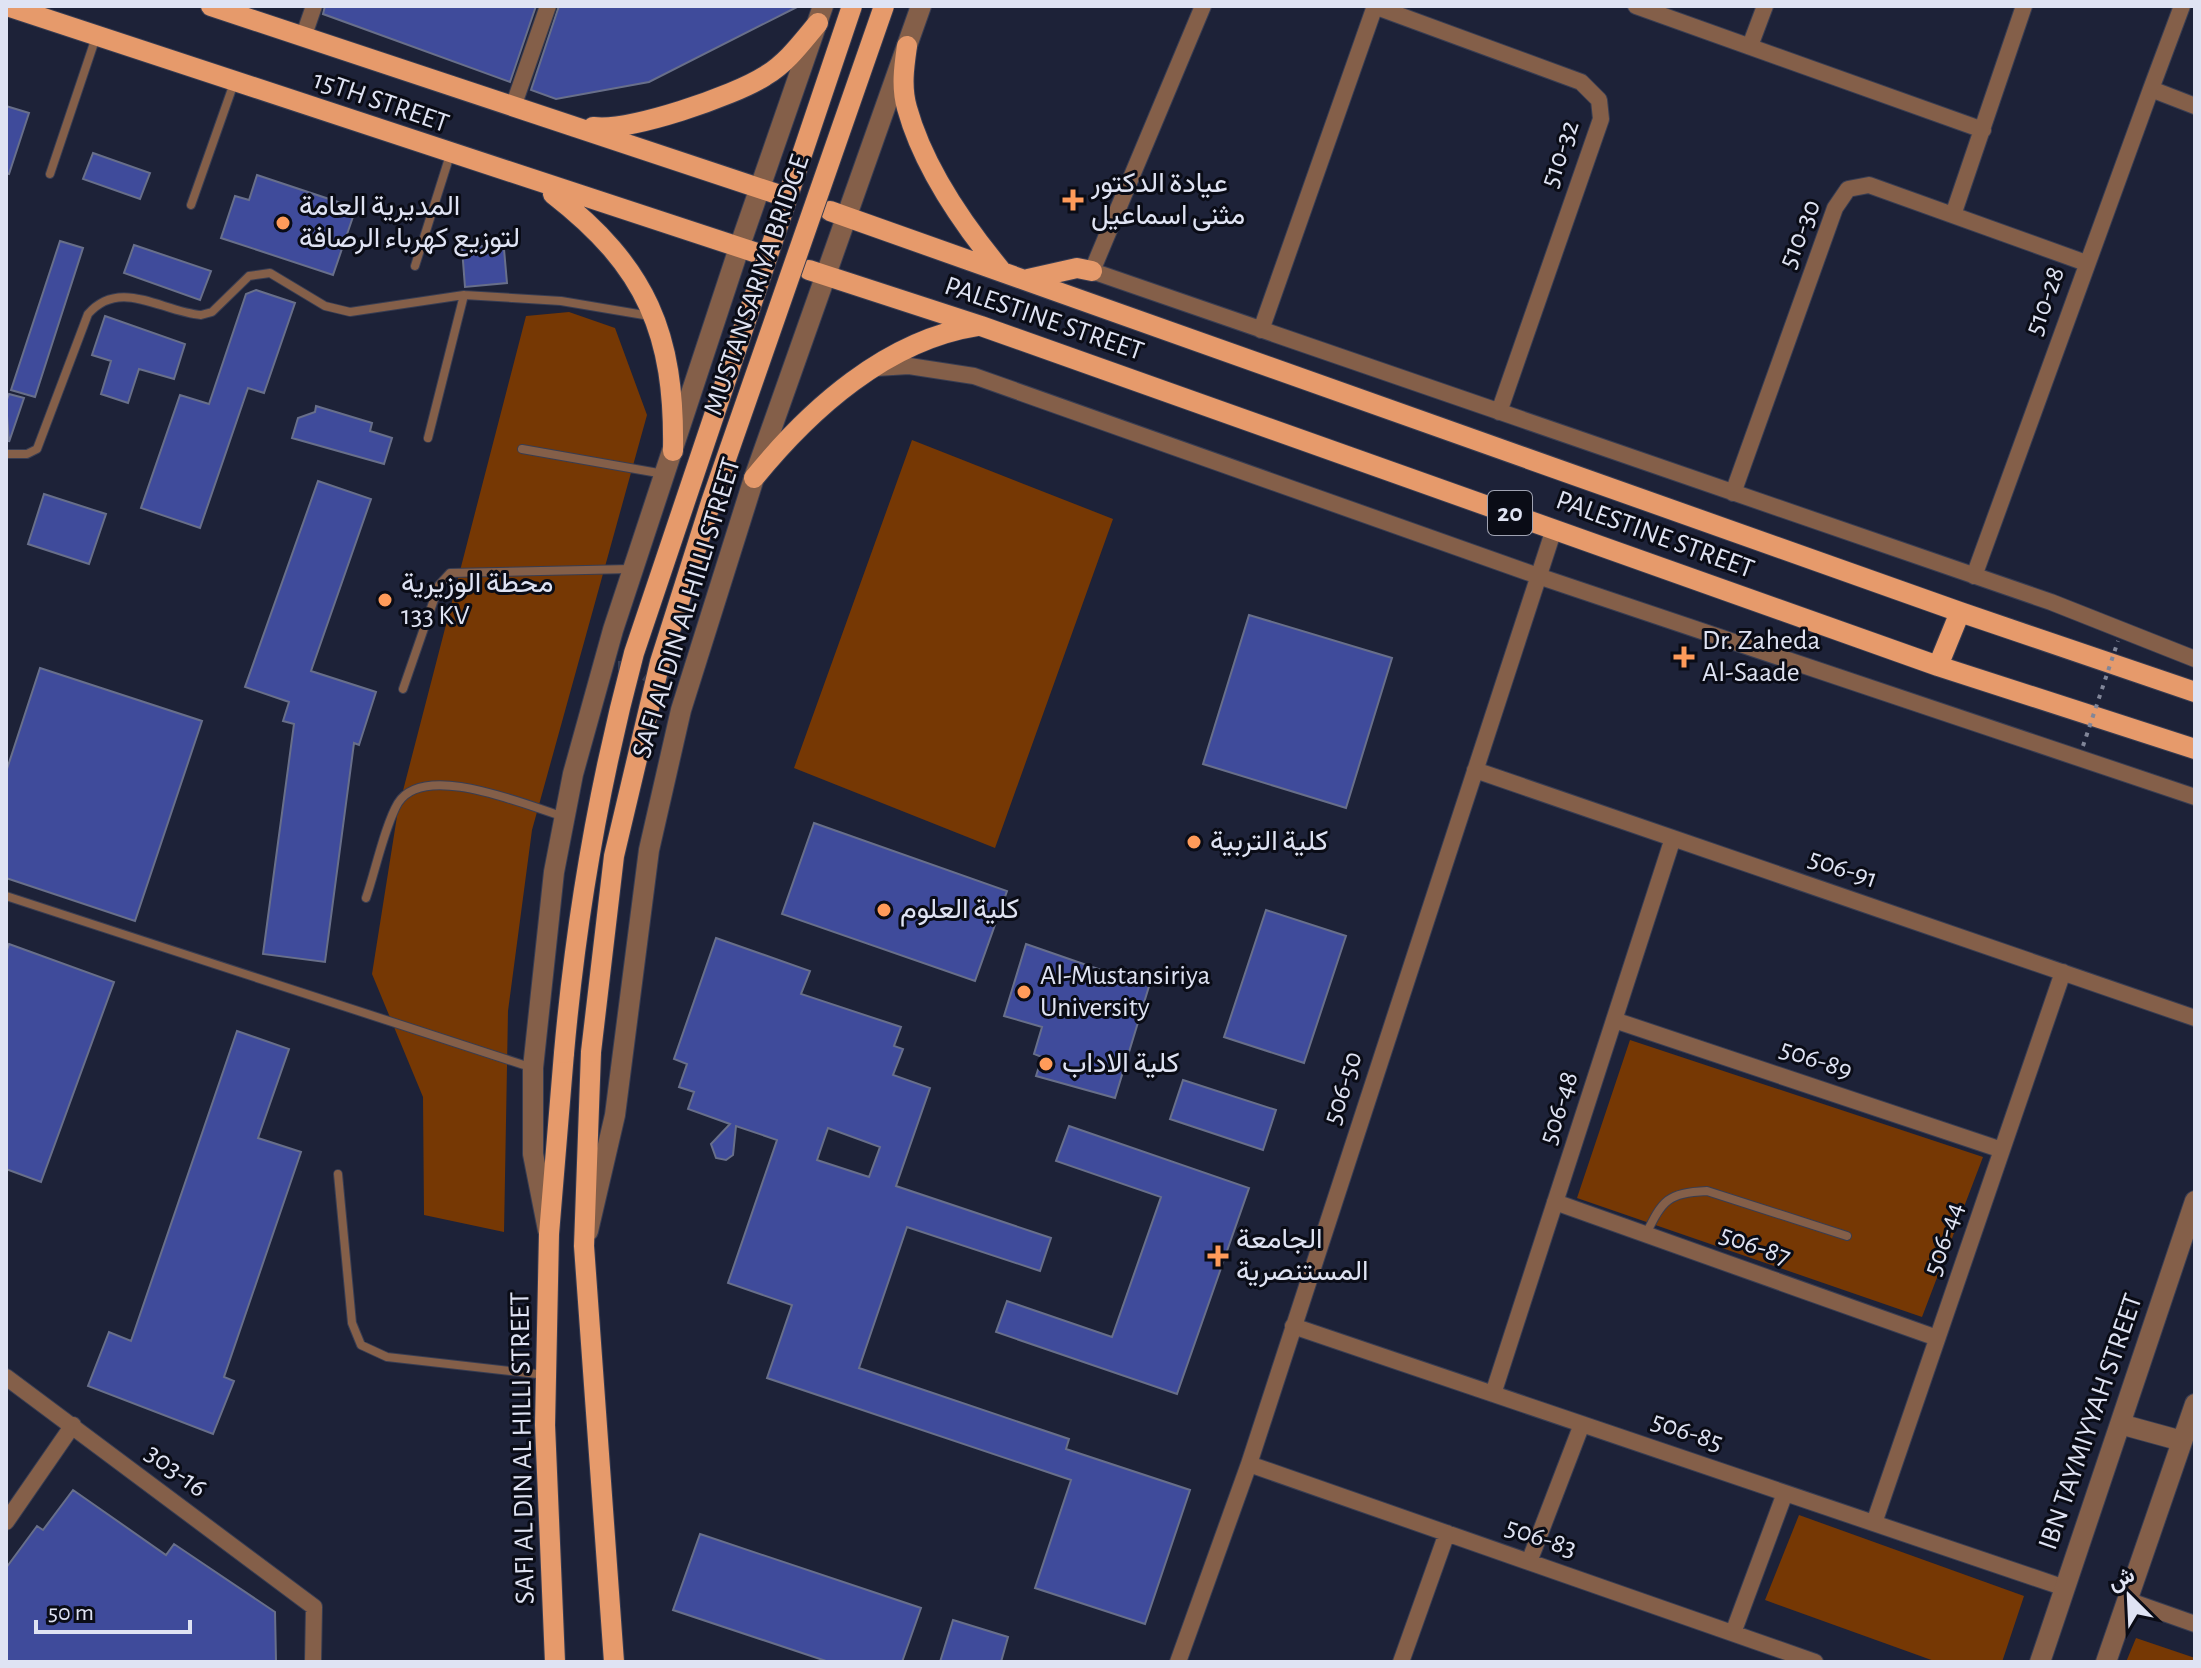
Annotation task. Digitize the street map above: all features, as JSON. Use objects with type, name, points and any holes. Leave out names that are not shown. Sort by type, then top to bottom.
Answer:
[{"type":"main road","name":"15TH STREET","points":[[7,6],[450,155],[748,250]]},
{"type":"main road","name":"15TH STREET","points":[[211,6],[769,191]]},
{"type":"main road","name":"MUSTANSARIYA BRIDGE","points":[[564,1053],[588,865],[609,752],[634,653],[852,6]]},
{"type":"main road","name":"MUSTANSARIYA BRIDGE","points":[[591,1052],[614,856],[653,686],[711,502],[884,6]]},
{"type":"main road","points":[[564,123],[604,128],[649,120],[765,77],[787,59],[820,14]]},
{"type":"main road","points":[[907,46],[903,76],[906,106],[916,133],[959,214],[1000,269]]},
{"type":"main road","points":[[540,184],[609,242],[625,263],[655,316],[674,397],[673,451]]},
{"type":"main road","name":"PALESTINE STREET","points":[[837,214],[1000,269],[1960,612],[2195,692]]},
{"type":"main road","points":[[1028,279],[1077,268],[1092,271]]},
{"type":"main road","name":"PALESTINE STREET","points":[[818,273],[981,326],[1938,666],[2195,749]]},
{"type":"main road","points":[[754,478],[789,436],[848,386],[943,332],[981,326]]},
{"type":"main road","points":[[1938,666],[1960,612]]},
{"type":"main road","name":"SAFI AL DIN AL HILLI STREET","points":[[591,1052],[584,1246],[614,1662]]},
{"type":"main road","name":"SAFI AL DIN AL HILLI STREET","points":[[555,1662],[546,1375],[549,1234],[564,1053]]},
{"type":"street","points":[[304,35],[314,6]]},
{"type":"street","points":[[513,107],[548,6]]},
{"type":"street","name":"SAFI AL DIN AL HILLI STREET","points":[[584,1246],[615,1115],[649,850],[681,710],[837,214],[921,6]]},
{"type":"street","points":[[1203,6],[1092,271],[1974,576],[2195,659]]},
{"type":"street","points":[[1261,330],[1374,6]]},
{"type":"street","name":"510-32","points":[[1374,6],[1414,13],[1581,82],[1599,100],[1601,119],[1499,412]]},
{"type":"street","points":[[1636,6],[1983,130]]},
{"type":"street","points":[[1750,46],[1765,6]]},
{"type":"street","points":[[1953,215],[2024,6]]},
{"type":"street","name":"510-28","points":[[1974,576],[2182,6]]},
{"type":"street","name":"SAFI AL DIN AL HILLI STREET","points":[[549,1234],[533,1154],[533,1068],[540,986],[563,816],[595,687],[673,451],[769,191],[820,14]]},
{"type":"street","points":[[2151,89],[2195,106]]},
{"type":"street","name":"510-30","points":[[1733,493],[1835,208],[1848,189],[1869,185],[2086,263]]},
{"type":"street","points":[[876,368],[909,366],[974,376],[1538,576],[2195,797]]},
{"type":"street","name":"506-50","points":[[1178,1662],[1249,1464],[1554,529]]},
{"type":"street","points":[[595,687],[618,671]]},
{"type":"street","points":[[671,688],[681,710]]},
{"type":"street","name":"506-91","points":[[1475,770],[2195,1018]]},
{"type":"street","name":"506-48","points":[[1493,1394],[1673,838]]},
{"type":"street","name":"506-44","points":[[1874,1523],[2063,972]]},
{"type":"street","name":"506-89","points":[[1614,1020],[2002,1150]]},
{"type":"street","name":"IBN TAYMIYYAH STREET","points":[[2040,1662],[2195,1201]]},
{"type":"street","name":"506-87","points":[[1555,1202],[1937,1338]]},
{"type":"street","name":"506-85","points":[[1293,1326],[2065,1588]]},
{"type":"street","name":"303-16","points":[[6,1377],[314,1607],[313,1662]]},
{"type":"street","points":[[2106,1662],[2195,1404]]},
{"type":"street","points":[[1529,1562],[1582,1424]]},
{"type":"street","points":[[2120,1424],[2182,1441]]},
{"type":"street","points":[[6,1522],[73,1425]]},
{"type":"street","name":"506-83","points":[[1249,1464],[1815,1662]]},
{"type":"street","points":[[1733,1633],[1785,1493]]},
{"type":"street","points":[[1401,1662],[1447,1533]]},
{"type":"street","points":[[2127,1600],[2195,1624]]},
{"type":"lane","points":[[50,174],[96,36]]},
{"type":"lane","points":[[191,205],[234,82]]},
{"type":"lane","points":[[415,266],[450,155]]},
{"type":"lane","points":[[6,454],[27,454],[37,449],[88,314],[96,304],[118,295],[201,315],[212,312],[249,276],[270,273],[325,306],[350,312],[464,295],[561,301],[655,316]]},
{"type":"lane","points":[[428,438],[464,295]]},
{"type":"lane","points":[[522,449],[665,475]]},
{"type":"lane","points":[[403,689],[439,585],[450,573],[634,569]]},
{"type":"lane","points":[[366,898],[399,802],[413,789],[446,782],[563,816]]},
{"type":"lane","points":[[6,896],[533,1068]]},
{"type":"lane","points":[[338,1174],[352,1323],[361,1345],[387,1357],[546,1375]]},
{"type":"lane","points":[[1646,1234],[1663,1201],[1686,1192],[1707,1191],[1847,1236]]},
{"type":"path","points":[[2083,746],[2118,641]]},
{"type":"shaded area","points":[[569,312],[615,328],[647,415],[532,830],[508,1011],[504,1232],[424,1215],[423,1097],[372,974],[398,810],[526,316]]},
{"type":"shaded area","points":[[912,440],[1113,519],[995,848],[794,768]]},
{"type":"shaded area","points":[[1630,1040],[1983,1157],[1922,1317],[1577,1198]]},
{"type":"shaded area","points":[[1799,1515],[2024,1596],[2002,1662],[1937,1662],[1765,1600]]},
{"type":"shaded area","points":[[2136,1638],[2195,1658],[2195,1662],[2126,1662]]},
{"type":"building","points":[[325,6],[536,6],[510,82],[323,14]]},
{"type":"building","points":[[559,6],[799,6],[649,82],[556,99],[531,90]]},
{"type":"building","points":[[6,106],[29,113],[9,174],[6,173]]},
{"type":"building","points":[[93,153],[150,173],[140,199],[83,179]]},
{"type":"building","points":[[257,175],[356,208],[333,275],[221,238],[235,196],[249,200]]},
{"type":"building","points":[[60,241],[83,248],[35,397],[11,390]]},
{"type":"building","points":[[134,245],[211,271],[200,300],[124,273]]},
{"type":"building","points":[[483,246],[483,251],[504,249],[507,283],[465,287],[462,248]]},
{"type":"building","points":[[256,290],[295,303],[264,393],[248,388],[200,528],[141,508],[180,395],[209,404],[246,294]]},
{"type":"building","points":[[105,316],[185,344],[174,379],[139,369],[128,403],[101,394],[111,361],[92,355]]},
{"type":"building","points":[[9,394],[24,398],[9,442],[6,402]]},
{"type":"building","points":[[316,406],[372,423],[370,431],[392,438],[384,464],[292,438],[298,418],[315,412]]},
{"type":"building","points":[[318,481],[371,499],[311,671],[376,692],[359,745],[354,743],[325,962],[263,954],[294,724],[283,721],[289,702],[245,687]]},
{"type":"building","points":[[44,494],[106,514],[89,564],[28,544]]},
{"type":"building","points":[[1249,615],[1392,658],[1346,808],[1203,764]]},
{"type":"building","points":[[40,668],[202,721],[135,921],[6,878],[6,772]]},
{"type":"building","points":[[814,823],[1007,891],[975,981],[782,914]]},
{"type":"building","points":[[1266,910],[1346,936],[1304,1063],[1224,1037]]},
{"type":"building","points":[[716,938],[810,971],[801,994],[901,1027],[894,1046],[903,1049],[893,1075],[930,1088],[896,1186],[1051,1238],[1040,1271],[907,1227],[859,1368],[1069,1439],[1066,1449],[1190,1490],[1145,1624],[1035,1588],[1071,1480],[767,1378],[792,1305],[728,1283],[777,1140],[736,1126],[733,1155],[726,1160],[716,1158],[711,1144],[730,1124],[688,1109],[694,1092],[679,1087],[687,1064],[674,1059]],"holes":[[[828,1128],[880,1147],[869,1177],[817,1160]]]},
{"type":"building","points":[[9,944],[114,982],[41,1182],[6,1169],[6,953]]},
{"type":"building","points":[[1026,944],[1124,978],[1150,983],[1115,1098],[1036,1076],[1042,1057],[1034,1054],[1042,1027],[1004,1016]]},
{"type":"building","points":[[237,1031],[289,1049],[258,1138],[301,1152],[224,1377],[234,1381],[213,1434],[88,1386],[109,1332],[131,1341]]},
{"type":"building","points":[[1183,1080],[1276,1110],[1263,1150],[1170,1119]]},
{"type":"building","points":[[1069,1126],[1249,1188],[1177,1394],[996,1332],[1007,1301],[1112,1337],[1161,1197],[1056,1161]]},
{"type":"building","points":[[73,1490],[166,1555],[174,1544],[275,1612],[276,1662],[6,1662],[6,1568],[37,1526],[43,1530]]},
{"type":"building","points":[[700,1534],[921,1608],[902,1662],[829,1662],[673,1610]]},
{"type":"building","points":[[953,1620],[1008,1637],[1001,1662],[940,1662]]},
{"type":"tunnel","points":[[618,671],[647,671],[671,688]]},
{"type":"place","name":"عيادة الدكتور مثنى اسماعيل","points":[[1073,200]]},
{"type":"place","name":"المديرية العامة لتوزيع كهرباء الرصافة","points":[[283,223]]},
{"type":"place","name":"محطة الوزيرية 133 KV","points":[[385,600]]},
{"type":"place","name":"Dr. Zaheda Al-Saade","points":[[1684,657]]},
{"type":"place","name":"كلية التربية","points":[[1194,842]]},
{"type":"place","name":"كلية العلوم","points":[[884,910]]},
{"type":"place","name":"Al-Mustansiriya University","points":[[1024,992]]},
{"type":"place","name":"كلية الاداب","points":[[1046,1064]]},
{"type":"place","name":"الجامعة المستنصرية","points":[[1218,1256]]}]
